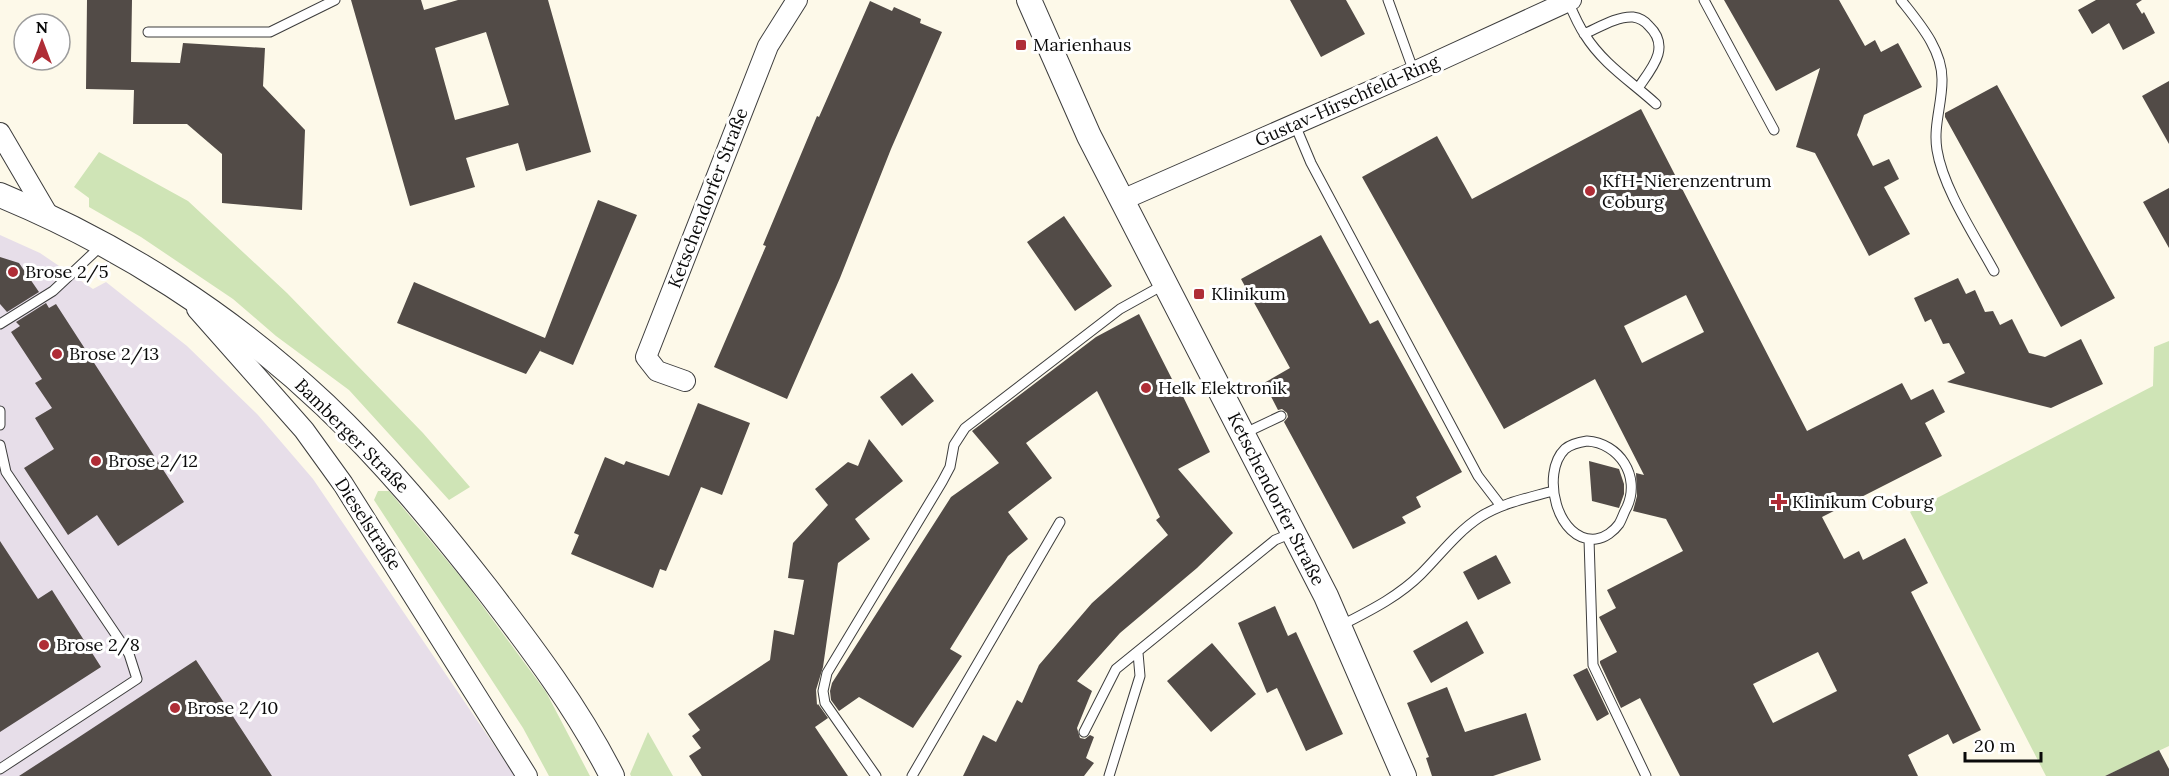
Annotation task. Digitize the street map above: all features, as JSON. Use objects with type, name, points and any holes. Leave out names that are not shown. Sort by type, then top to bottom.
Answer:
[{"type":"street","name":"Ketschendorfer Straße","points":[[685,381],[657,371],[646,357],[768,46],[797,0]]},
{"type":"street","name":"Ketschendorfer Straße","points":[[1029,0],[1089,136],[1294,532],[1340,626],[1404,776]]},
{"type":"street","name":"Gustav-Hirschfeld-Ring","points":[[1122,200],[1570,1]]},
{"type":"street","points":[[0,133],[48,215]]},
{"type":"street","name":"Bamberger Straße","points":[[0,195],[48,215],[103,243],[182,291],[264,351],[326,405],[415,500],[496,602],[576,713],[612,776]]},
{"type":"street","name":"Dieselstraße","points":[[182,291],[304,430],[343,484],[527,776]]},
{"type":"lane","points":[[148,32],[270,32],[335,0]]},
{"type":"lane","points":[[1388,0],[1414,72]]},
{"type":"lane","points":[[1704,0],[1774,130]]},
{"type":"lane","points":[[1901,0],[1927,34],[1940,66],[1942,81],[1937,113],[1937,149],[1945,178],[1994,271]]},
{"type":"lane","points":[[1570,1],[1584,34],[1594,49],[1620,75],[1656,104]]},
{"type":"lane","points":[[1584,34],[1619,19],[1633,17],[1644,20],[1657,34],[1660,44],[1656,63],[1638,88]]},
{"type":"lane","points":[[1295,125],[1311,163],[1478,476],[1501,506]]},
{"type":"lane","points":[[0,324],[53,291],[103,243]]},
{"type":"lane","points":[[876,776],[825,703],[823,691],[827,673],[942,482],[950,466],[954,445],[965,428],[1111,316],[1165,284]]},
{"type":"lane","points":[[0,411],[0,425]]},
{"type":"lane","points":[[1243,434],[1281,416]]},
{"type":"lane","points":[[1587,441],[1598,442],[1617,452],[1631,479],[1629,502],[1618,525],[1601,538],[1589,539],[1572,532],[1560,513],[1553,491],[1556,466],[1565,450],[1576,443],[1587,441]]},
{"type":"lane","points":[[0,445],[6,472],[129,654],[137,679],[0,769]]},
{"type":"lane","points":[[1340,626],[1387,602],[1420,576],[1457,536],[1479,518],[1501,506],[1553,491]]},
{"type":"lane","points":[[912,776],[1060,522]]},
{"type":"lane","points":[[1084,732],[1116,669],[1275,540],[1294,532]]},
{"type":"lane","points":[[1589,539],[1593,665],[1646,776]]},
{"type":"lane","points":[[1109,776],[1140,676],[1138,653]]},
{"type":"shaded area","points":[[0,235],[40,253],[93,289],[106,282],[187,346],[258,415],[313,479],[515,776],[0,776]]},
{"type":"green space","points":[[99,152],[188,201],[287,293],[423,433],[470,487],[449,500],[349,390],[276,336],[233,299],[141,237],[89,207],[89,198],[74,187]]},
{"type":"green space","points":[[2169,341],[2169,746],[2105,776],[2046,776],[1910,512],[2153,386],[2154,347]]},
{"type":"green space","points":[[378,491],[389,491],[464,581],[546,692],[590,776],[549,776],[523,728],[374,500]]},
{"type":"green space","points":[[648,732],[673,776],[631,776]]},
{"type":"building","points":[[87,0],[132,0],[131,62],[180,63],[183,43],[265,48],[263,86],[305,130],[302,210],[222,203],[222,154],[187,124],[133,124],[134,90],[86,89]]},
{"type":"building","points":[[351,0],[421,0],[424,10],[458,0],[548,0],[591,152],[526,171],[518,143],[466,158],[475,187],[410,206]],"holes":[[[486,32],[509,105],[455,120],[435,48]]]},
{"type":"building","points":[[1290,0],[1346,0],[1365,34],[1321,57]]},
{"type":"building","points":[[1724,0],[1839,0],[1865,46],[1875,40],[1881,52],[1898,43],[1922,87],[1864,115],[1857,135],[1873,166],[1889,159],[1899,179],[1884,187],[1910,234],[1869,256],[1815,153],[1796,147],[1820,68],[1776,91]]},
{"type":"building","points":[[2096,0],[2142,0],[2136,4],[2142,14],[2144,12],[2155,33],[2123,50],[2109,23],[2092,34],[2078,10]]},
{"type":"building","points":[[870,1],[892,11],[894,7],[921,19],[920,23],[942,32],[787,399],[714,367],[766,246],[763,245],[817,116],[819,117]]},
{"type":"building","points":[[2169,81],[2169,144],[2142,96]]},
{"type":"building","points":[[1997,85],[2115,298],[2061,327],[1945,117],[1945,113]]},
{"type":"building","name":"Klinikum Coburg","points":[[1641,109],[1807,431],[1902,383],[1911,400],[1933,389],[1945,412],[1925,423],[1942,456],[1822,517],[1844,559],[1859,551],[1863,560],[1905,538],[1928,583],[1911,592],[1981,730],[1953,744],[1948,734],[1908,755],[1918,776],[1680,776],[1640,698],[1621,708],[1600,663],[1617,652],[1599,617],[1616,608],[1607,590],[1683,551],[1666,519],[1633,511],[1637,496],[1636,473],[1644,475],[1595,379],[1504,429],[1362,177],[1437,136],[1472,199]],"holes":[[[1686,295],[1704,332],[1642,363],[1624,326]],[[1818,652],[1837,691],[1773,723],[1753,684]]]},
{"type":"building","points":[[2169,188],[2169,248],[2143,202]]},
{"type":"building","points":[[598,200],[637,215],[573,365],[540,351],[541,349],[526,374],[397,323],[414,282],[545,338]]},
{"type":"building","points":[[1064,216],[1112,286],[1075,311],[1027,242]]},
{"type":"building","points":[[1321,235],[1370,324],[1378,320],[1462,472],[1416,497],[1421,507],[1402,517],[1406,523],[1353,549],[1284,422],[1288,417],[1287,413],[1282,409],[1278,410],[1264,383],[1290,368],[1241,279]]},
{"type":"building","name":"Brose 2/5","points":[[0,257],[19,263],[39,292],[7,312],[0,304]]},
{"type":"building","points":[[1958,278],[1966,294],[1975,290],[1985,312],[1993,311],[2000,325],[2012,319],[2029,353],[2045,357],[2081,339],[2103,384],[2051,408],[1947,382],[1965,373],[1949,343],[1943,344],[1931,319],[1925,322],[1914,298]]},
{"type":"building","name":"Brose 2/12","points":[[46,303],[49,308],[56,304],[184,502],[118,546],[97,515],[68,535],[24,468],[54,449],[35,418],[52,408],[35,383],[42,379],[11,332],[20,326],[16,322]]},
{"type":"building","points":[[1139,314],[1210,452],[1178,469],[1233,533],[1197,568],[1120,633],[1077,681],[1092,691],[1077,728],[1080,738],[1085,739],[1090,735],[1094,737],[1086,758],[1094,763],[1084,776],[963,776],[983,735],[996,742],[1017,700],[1022,703],[1039,665],[1092,603],[1168,535],[1156,520],[1160,517],[1097,391],[1026,443],[1052,478],[1008,512],[1028,539],[1008,556],[950,649],[962,656],[913,728],[859,697],[839,711],[831,700],[832,683],[951,497],[999,463],[972,431],[1096,337]]},
{"type":"building","points":[[912,373],[934,401],[902,426],[880,397]]},
{"type":"building","points":[[698,403],[750,423],[722,495],[701,487],[666,571],[660,569],[653,588],[571,554],[579,535],[574,533],[605,457],[624,465],[626,461],[669,476]]},
{"type":"building","points":[[869,439],[903,481],[855,519],[870,539],[838,563],[823,667],[816,690],[817,705],[828,718],[815,727],[848,776],[702,776],[689,756],[701,748],[692,736],[700,730],[688,714],[770,660],[774,630],[794,635],[804,580],[788,578],[793,543],[828,505],[815,489],[848,462],[858,466]]},
{"type":"building","points":[[1589,461],[1619,469],[1624,484],[1624,494],[1619,508],[1592,501]]},
{"type":"building","name":"Brose 2/8","points":[[0,541],[38,599],[52,590],[101,667],[0,732]]},
{"type":"building","points":[[1496,555],[1511,583],[1478,600],[1463,572]]},
{"type":"building","points":[[1275,606],[1288,636],[1296,632],[1343,734],[1306,751],[1277,688],[1267,693],[1238,623]]},
{"type":"building","points":[[1467,621],[1484,653],[1431,683],[1413,651]]},
{"type":"building","points":[[1212,643],[1256,694],[1211,732],[1167,681]]},
{"type":"building","name":"Brose 2/10","points":[[196,660],[272,776],[19,776],[73,741]]},
{"type":"building","points":[[1587,668],[1609,714],[1597,721],[1573,675]]},
{"type":"building","points":[[1447,687],[1465,732],[1526,713],[1541,760],[1493,776],[1432,776],[1426,758],[1429,757],[1407,703]]},
{"type":"building","points":[[2159,750],[2169,769],[2169,776],[2105,776]]},
{"type":"place","name":"Marienhaus","points":[[1021,45]]},
{"type":"place","name":"KfH-Nierenzentrum Coburg","points":[[1590,191]]},
{"type":"place","name":"Brose 2/5","points":[[13,272]]},
{"type":"place","name":"Klinikum","points":[[1199,294]]},
{"type":"place","name":"Brose 2/13","points":[[57,354]]},
{"type":"place","name":"Helk Elektronik","points":[[1146,388]]},
{"type":"place","name":"Brose 2/12","points":[[96,461]]},
{"type":"place","name":"Klinikum Coburg","points":[[1779,502]]},
{"type":"place","name":"Brose 2/8","points":[[44,645]]},
{"type":"place","name":"Brose 2/10","points":[[175,708]]}]
